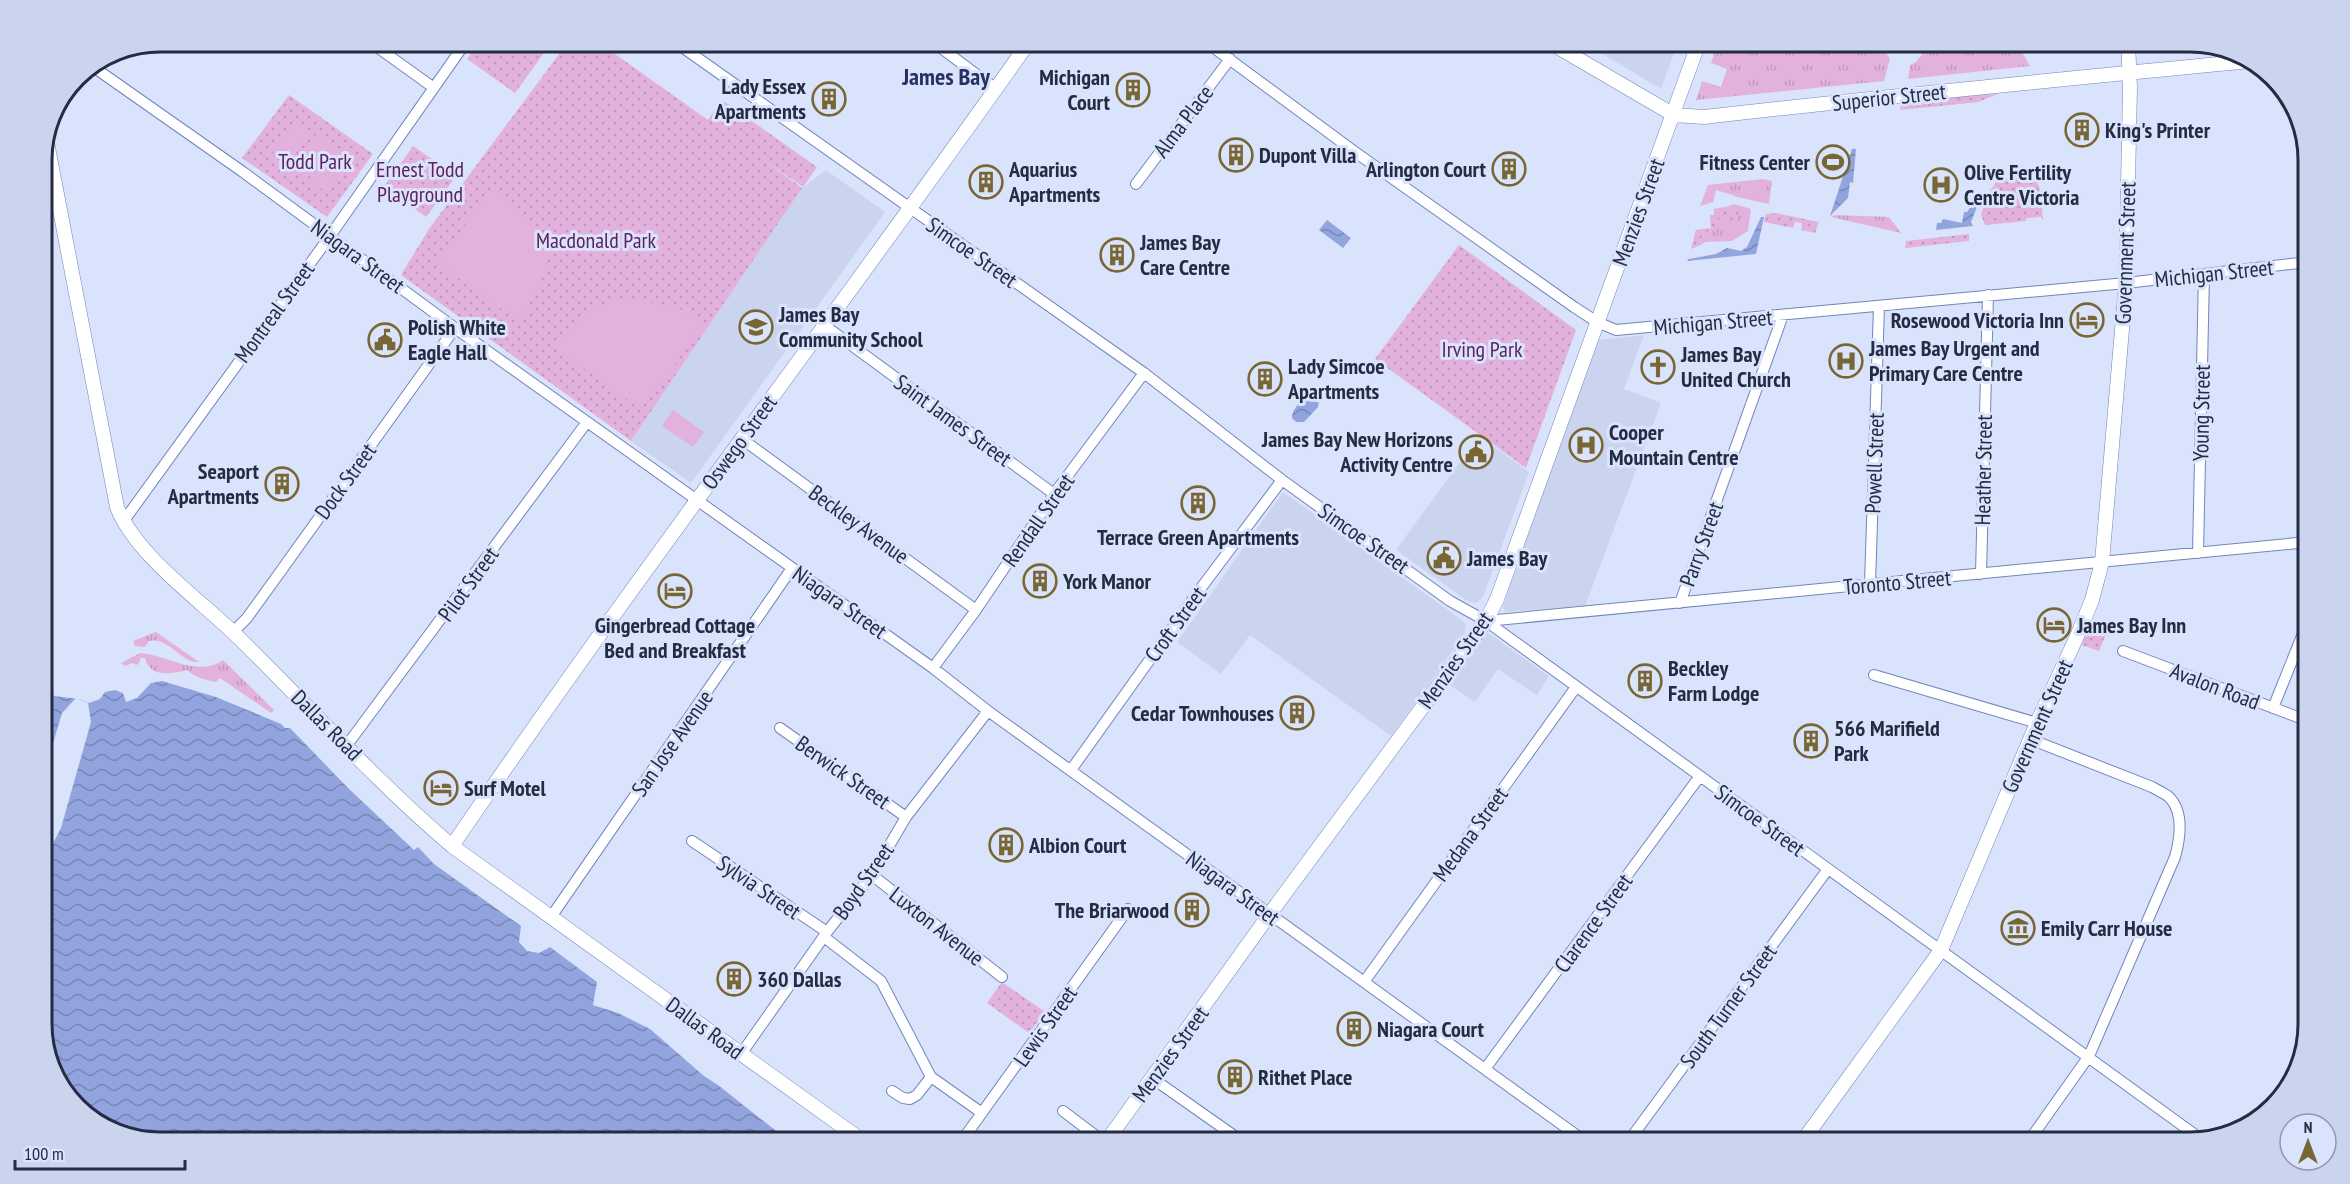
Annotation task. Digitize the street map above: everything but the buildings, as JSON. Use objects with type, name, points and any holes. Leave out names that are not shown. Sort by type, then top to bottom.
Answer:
[{"type":"street","points":[[384,52],[434,88]]},
{"type":"street","name":"Montreal Street","points":[[123,522],[330,236],[459,52]]},
{"type":"street","name":"Simcoe Street","points":[[689,52],[1144,373],[1282,480],[1409,569],[1450,601],[1486,621],[2191,1132]]},
{"type":"street","points":[[946,52],[996,89]]},
{"type":"street","name":"Oswego Street","points":[[453,846],[697,500],[911,210],[1022,52]]},
{"type":"street","name":"Michigan Street","points":[[1220,52],[1354,152],[1597,322],[1616,330],[2126,282],[2297,263]]},
{"type":"street","name":"Superior Street","points":[[1566,52],[1674,115],[1704,117],[1892,95],[2232,62]]},
{"type":"street","name":"Menzies Street","points":[[1112,1132],[1486,621],[1500,589],[1696,52]]},
{"type":"street","name":"Government Street","points":[[1809,1132],[1941,950],[2030,739],[2092,600],[2102,562],[2126,282],[2128,52]]},
{"type":"street","name":"Alma Place","points":[[1136,184],[1230,59]]},
{"type":"street","name":"Niagara Street","points":[[100,71],[330,236],[454,328],[933,668],[988,711],[1572,1132]]},
{"type":"street","name":"Dallas Road","points":[[53,174],[113,487],[123,522],[141,548],[234,632],[347,746],[453,846],[850,1132]]},
{"type":"street","name":"Young Street","points":[[2198,553],[2204,274]]},
{"type":"street","name":"Heather Street","points":[[1981,574],[1988,295]]},
{"type":"street","name":"Powell Street","points":[[1870,584],[1880,306]]},
{"type":"street","name":"Parry Street","points":[[1680,603],[1783,315]]},
{"type":"street","name":"Saint James Street","points":[[824,325],[1054,494]]},
{"type":"street","name":"Dock Street","points":[[234,632],[277,577],[454,328]]},
{"type":"street","name":"Rendall Street","points":[[933,668],[976,610],[1054,494],[1144,373]]},
{"type":"street","name":"Pilot Street","points":[[347,746],[587,422]]},
{"type":"street","name":"Beckley Avenue","points":[[742,439],[976,610]]},
{"type":"street","name":"Croft Street","points":[[1071,770],[1201,588],[1282,480]]},
{"type":"street","name":"Toronto Street","points":[[1486,621],[2297,543]]},
{"type":"street","name":"San Jose Avenue","points":[[551,917],[792,568]]},
{"type":"street","points":[[2273,708],[2298,647]]},
{"type":"street","name":"Avalon Road","points":[[2123,651],[2298,717]]},
{"type":"street","points":[[1874,675],[2037,723]]},
{"type":"street","name":"Medana Street","points":[[1364,981],[1576,687]]},
{"type":"street","name":"Boyd Street","points":[[741,1054],[825,935],[872,875],[906,817],[988,711]]},
{"type":"street","name":"Berwick Street","points":[[780,728],[906,817]]},
{"type":"street","points":[[2030,739],[2144,784],[2169,797],[2176,810],[2180,838],[2175,857],[2089,1056],[2035,1132]]},
{"type":"street","name":"Clarence Street","points":[[1485,1070],[1701,776]]},
{"type":"street","name":"Sylvia Street","points":[[692,841],[825,935],[881,981],[931,1077]]},
{"type":"street","name":"South Turner Street","points":[[1635,1132],[1828,869]]},
{"type":"street","name":"Luxton Avenue","points":[[872,875],[1002,977]]},
{"type":"street","name":"Lewis Street","points":[[968,1132],[1128,909]]},
{"type":"street","points":[[892,1091],[903,1098],[910,1099],[931,1077],[982,1113]]},
{"type":"street","points":[[1152,1078],[1229,1132]]},
{"type":"street","points":[[1063,1112],[1091,1132]]},
{"type":"shaded area","points":[[1600,52],[1674,52],[1661,89]]},
{"type":"shaded area","name":"James Bay Community School","points":[[826,170],[885,212],[691,483],[631,441],[802,188]]},
{"type":"shaded area","points":[[1644,335],[1624,389],[1661,403],[1585,606],[1505,612],[1503,606],[1594,350],[1594,344],[1598,340]]},
{"type":"shaded area","points":[[1479,436],[1529,472],[1483,597],[1476,603],[1469,602],[1396,550]]},
{"type":"shaded area","points":[[1283,492],[1466,625],[1464,635],[1391,736],[1250,635],[1221,674],[1177,642]]},
{"type":"shaded area","points":[[1487,632],[1549,676],[1537,695],[1498,669],[1475,702],[1448,684]]},
{"type":"green space","points":[[472,52],[545,52],[515,93],[467,59]]},
{"type":"green space","name":"Macdonald Park","points":[[561,52],[612,52],[708,120],[716,108],[725,102],[817,167],[803,187],[763,159],[802,188],[631,441],[401,275],[429,229]]},
{"type":"green space","points":[[1715,52],[1885,52],[1890,59],[1884,81],[1696,100],[1702,81],[1721,87],[1727,69],[1711,63]]},
{"type":"green space","points":[[1924,52],[2022,52],[2030,66],[1908,79],[1910,65],[1916,62]]},
{"type":"green space","points":[[1998,94],[1978,102],[1900,110],[1902,100]]},
{"type":"green space","name":"Todd Park","points":[[289,95],[373,154],[327,217],[242,158]]},
{"type":"green space","points":[[296,121],[311,132],[288,165],[272,154]]},
{"type":"green space","points":[[315,135],[330,146],[307,179],[292,168]]},
{"type":"green space","name":"Ernest Todd Playground","points":[[413,146],[456,176],[426,217],[384,187]]},
{"type":"green space","points":[[334,149],[350,160],[327,193],[311,182]]},
{"type":"green space","points":[[2024,171],[2032,175],[2039,186],[2043,220],[2041,217],[2026,218],[2026,221],[1985,225],[1981,215],[1988,193],[1999,179],[2018,177]]},
{"type":"green space","points":[[1763,179],[1772,181],[1769,204],[1716,190],[1713,202],[1700,206],[1708,185]]},
{"type":"green space","points":[[491,188],[509,200],[527,217],[541,237],[545,248],[545,267],[540,284],[528,307],[517,320],[441,266],[440,260]]},
{"type":"green space","points":[[1734,204],[1751,209],[1748,231],[1732,241],[1706,242],[1696,247],[1705,232],[1712,231],[1718,219],[1729,218],[1737,210],[1725,207]]},
{"type":"green space","points":[[1725,207],[1737,210],[1740,214],[1735,223],[1729,218],[1719,219],[1712,231],[1705,232],[1696,247],[1691,249],[1696,230],[1711,228],[1710,215],[1714,215],[1714,209]]},
{"type":"green space","points":[[1776,213],[1819,222],[1815,233],[1801,230],[1802,223],[1795,222],[1793,228],[1764,222],[1766,214]]},
{"type":"green space","points":[[1836,215],[1889,217],[1901,233],[1831,217]]},
{"type":"green space","points":[[1969,234],[1969,241],[1905,248],[1906,241]]},
{"type":"green space","name":"Irving Park","points":[[1459,245],[1576,330],[1526,468],[1375,359]]},
{"type":"green space","points":[[626,298],[679,308],[703,325],[646,404],[635,405],[557,349],[586,315],[604,305]]},
{"type":"green space","points":[[673,410],[704,432],[693,447],[662,426]]},
{"type":"green space","points":[[2090,625],[2107,632],[2099,651],[2082,645]]},
{"type":"green space","points":[[156,632],[199,662],[186,658],[163,642],[149,641],[145,647],[135,646],[133,641]]},
{"type":"green space","points":[[140,653],[203,667],[223,660],[274,710],[271,713],[220,678],[216,682],[197,677],[187,670],[175,673],[156,672],[147,664],[145,658],[140,658],[137,665],[133,663],[125,666],[121,663]]},
{"type":"green space","points":[[1002,982],[1045,1012],[1029,1033],[987,1003]]},
{"type":"water","points":[[1852,149],[1856,149],[1853,183],[1850,182],[1848,198],[1830,216]]},
{"type":"water","points":[[1981,197],[1971,222],[1973,226],[1936,230],[1937,223],[1941,223],[1943,219],[1962,223],[1964,212],[1967,212],[1977,198]]},
{"type":"water","points":[[1761,217],[1764,217],[1756,254],[1687,261],[1716,254],[1727,248],[1741,251],[1747,247]]},
{"type":"water","points":[[1327,220],[1351,238],[1343,248],[1319,230]]},
{"type":"water","points":[[1313,394],[1319,399],[1318,407],[1304,422],[1296,422],[1292,418],[1296,407],[1302,400]]},
{"type":"water","points":[[162,681],[216,697],[281,724],[285,728],[290,728],[349,789],[414,850],[418,847],[434,864],[521,926],[519,942],[527,951],[539,953],[550,947],[597,982],[593,1005],[618,1013],[650,1029],[704,1076],[777,1132],[160,1132],[126,1126],[100,1113],[79,1095],[71,1084],[58,1058],[53,1031],[53,694],[89,703],[100,699],[105,692],[115,690],[123,693],[126,702],[137,698],[151,683]]},
{"type":"pier","points":[[76,698],[88,703],[91,722],[61,828],[53,843],[53,743],[62,713]]},
{"type":"place","name":"Michigan Court","points":[[1133,90]]},
{"type":"place","name":"Lady Essex Apartments","points":[[829,99]]},
{"type":"place","name":"King's Printer","points":[[2082,130]]},
{"type":"place","name":"Dupont Villa","points":[[1236,155]]},
{"type":"place","name":"Fitness Center","points":[[1833,162]]},
{"type":"place","name":"Arlington Court","points":[[1509,169]]},
{"type":"place","name":"Aquarius Apartments","points":[[986,182]]},
{"type":"place","name":"Olive Fertility Centre Victoria","points":[[1941,185]]},
{"type":"place","name":"James Bay Care Centre","points":[[1117,255]]},
{"type":"place","name":"Rosewood Victoria Inn","points":[[2087,320]]},
{"type":"place","name":"James Bay Community School","points":[[756,327]]},
{"type":"place","name":"Polish White Eagle Hall","points":[[385,340]]},
{"type":"place","name":"James Bay Urgent and Primary Care Centre","points":[[1846,361]]},
{"type":"place","name":"James Bay United Church","points":[[1658,367]]},
{"type":"place","name":"Lady Simcoe Apartments","points":[[1265,379]]},
{"type":"place","name":"Cooper Mountain Centre","points":[[1586,445]]},
{"type":"place","name":"James Bay New Horizons Activity Centre","points":[[1476,452]]},
{"type":"place","name":"Seaport Apartments","points":[[282,484]]},
{"type":"place","name":"Terrace Green Apartments","points":[[1198,503]]},
{"type":"place","name":"James Bay","points":[[1444,558]]},
{"type":"place","name":"York Manor","points":[[1040,581]]},
{"type":"place","name":"Gingerbread Cottage Bed and Breakfast","points":[[675,591]]},
{"type":"place","name":"James Bay Inn","points":[[2054,625]]},
{"type":"place","name":"Beckley Farm Lodge","points":[[1645,681]]},
{"type":"place","name":"Cedar Townhouses","points":[[1297,713]]},
{"type":"place","name":"566 Marifield Park","points":[[1811,741]]},
{"type":"place","name":"Surf Motel","points":[[441,788]]},
{"type":"place","name":"Albion Court","points":[[1006,845]]},
{"type":"place","name":"The Briarwood","points":[[1192,910]]},
{"type":"place","name":"Emily Carr House","points":[[2018,928]]},
{"type":"place","name":"360 Dallas","points":[[734,979]]},
{"type":"place","name":"Niagara Court","points":[[1354,1029]]},
{"type":"place","name":"Rithet Place","points":[[1235,1077]]},
{"type":"district","name":"James Bay","points":[[946,77]]}]
